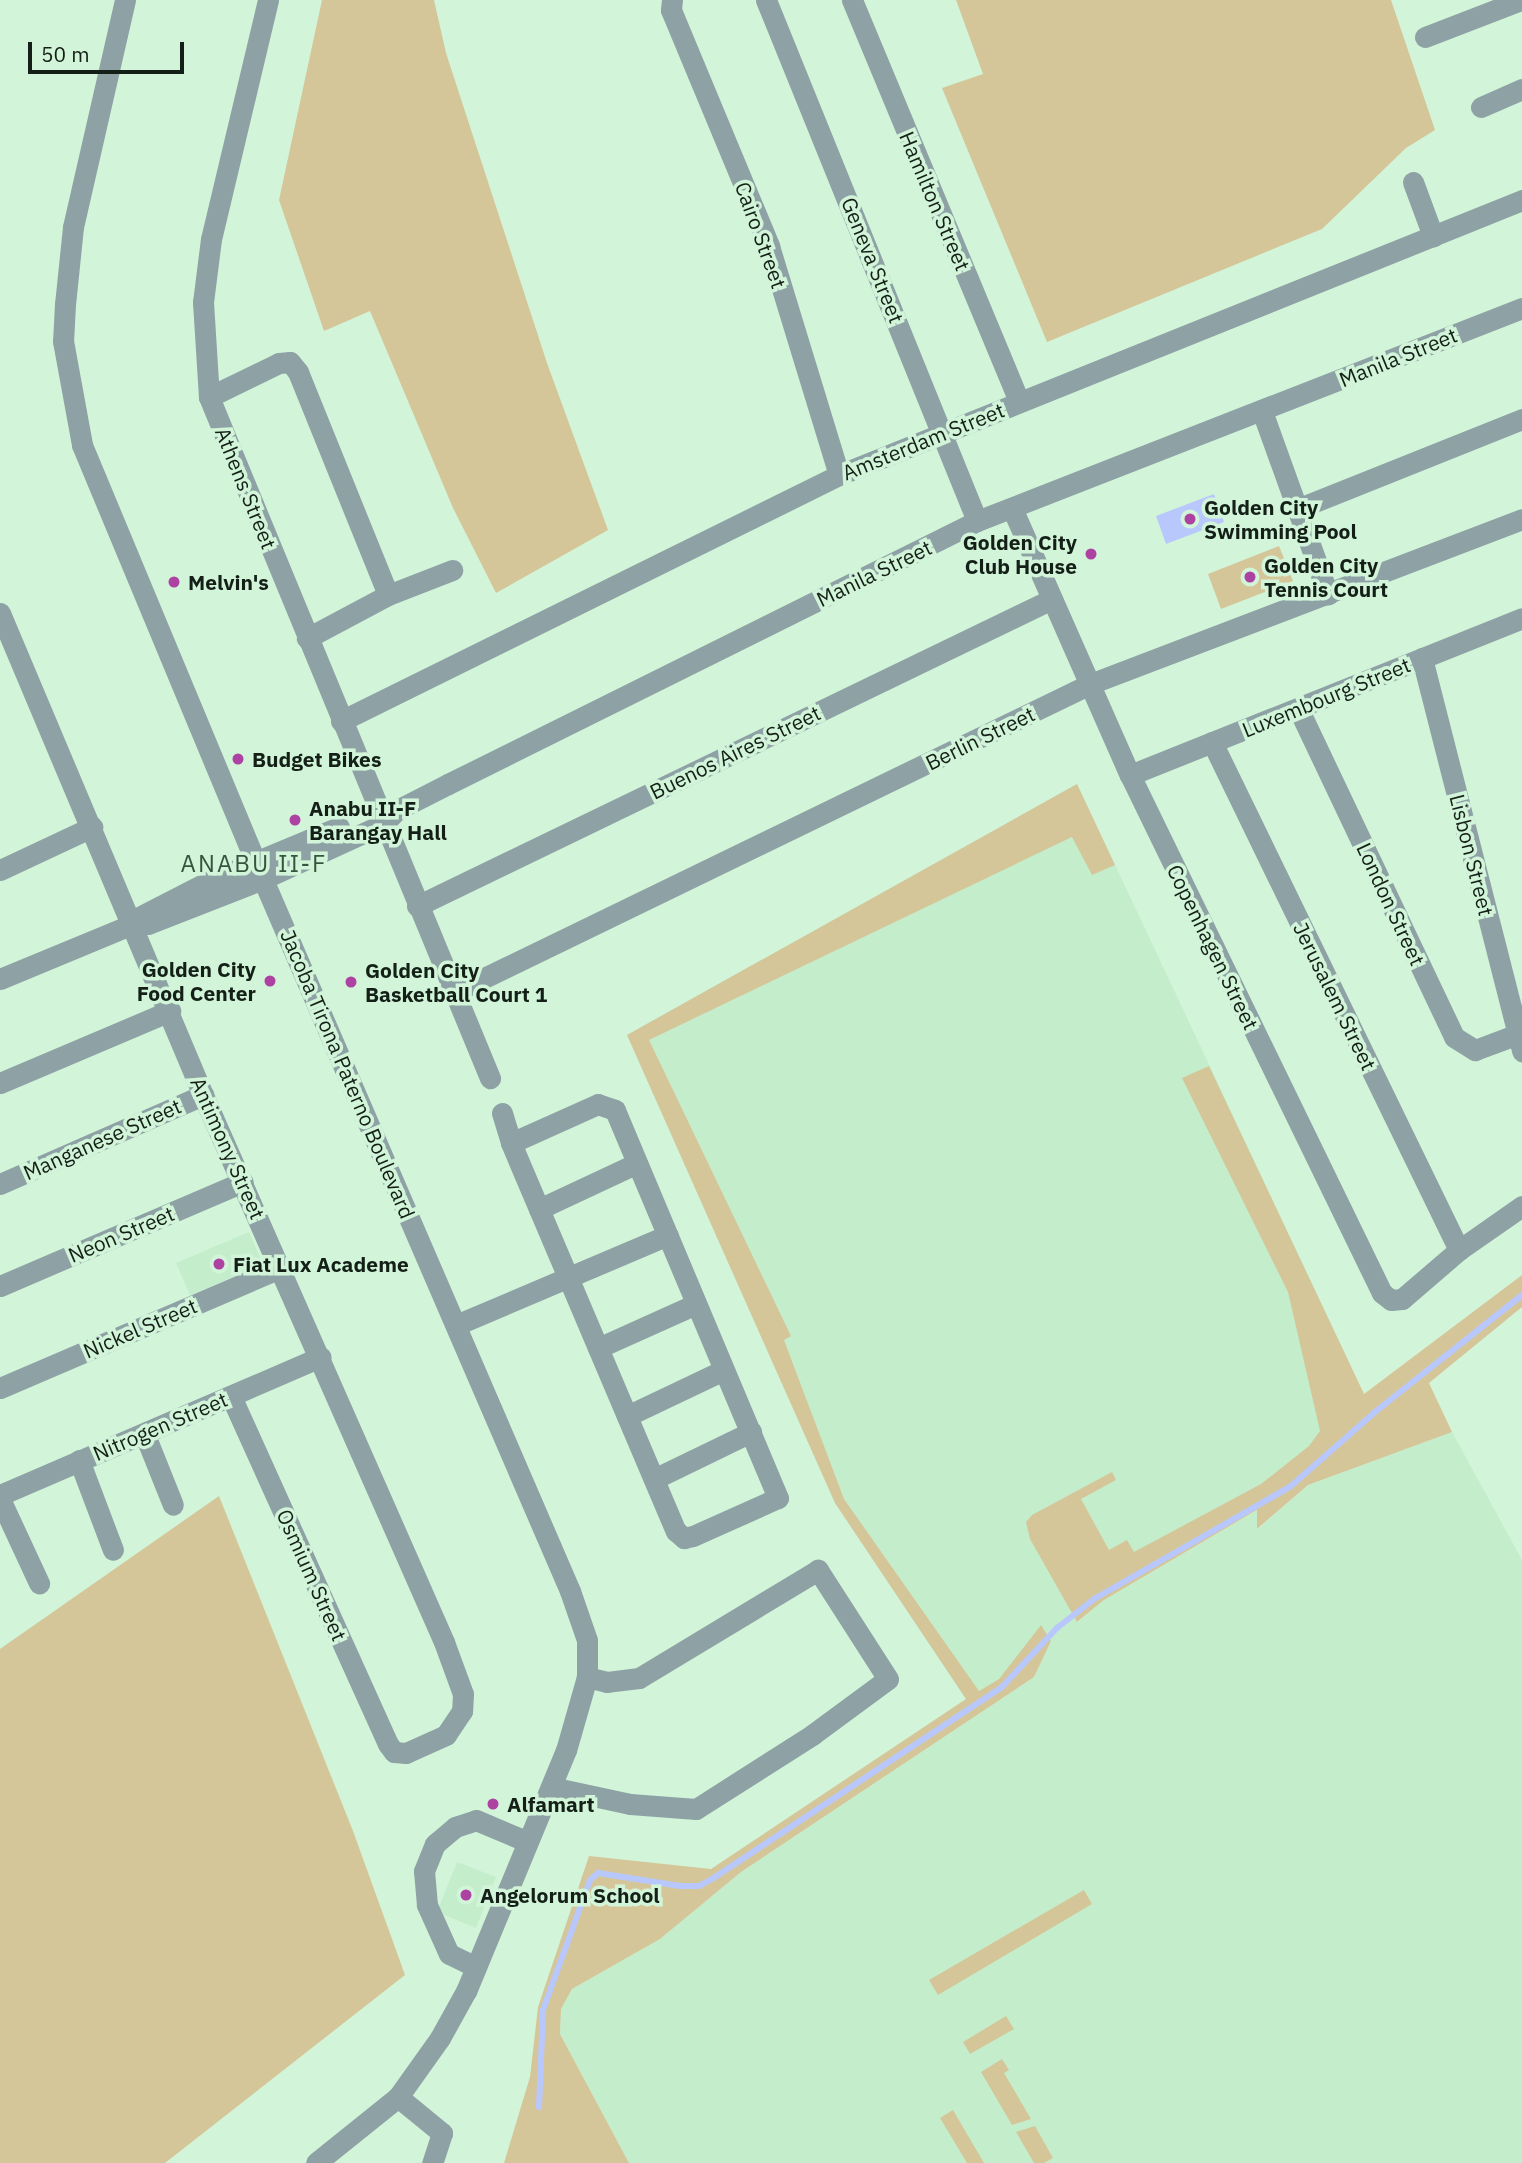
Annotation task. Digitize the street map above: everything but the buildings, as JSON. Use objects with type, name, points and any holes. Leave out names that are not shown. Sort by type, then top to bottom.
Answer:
[{"type":"street","name":"Jacoba Tirona Paterno Boulevard","points":[[125,0],[74,226],[63,341],[82,445],[259,870],[570,1591],[587,1640],[587,1677],[551,1787],[476,1967],[440,2038],[398,2097],[316,2163]]},
{"type":"street","name":"Athens Street","points":[[268,0],[211,239],[203,302],[209,397],[341,721],[386,815],[417,906],[490,1078]]},
{"type":"street","name":"Cairo Street","points":[[672,0],[671,10],[769,246],[839,475]]},
{"type":"street","name":"Geneva Street","points":[[766,0],[977,521]]},
{"type":"street","name":"Hamilton Street","points":[[852,0],[1018,401]]},
{"type":"street","points":[[1425,37],[1521,1]]},
{"type":"street","points":[[1481,107],[1522,89]]},
{"type":"street","points":[[1413,181],[1433,236]]},
{"type":"street","name":"Amsterdam Street","points":[[341,721],[839,475],[1522,200]]},
{"type":"street","name":"Manila Street","points":[[0,979],[133,924],[148,924],[259,870],[386,815],[977,521],[1522,308]]},
{"type":"street","points":[[209,397],[279,363],[290,362],[388,595]]},
{"type":"street","points":[[1262,411],[1328,594]]},
{"type":"street","points":[[1297,509],[1522,419]]},
{"type":"street","name":"Copenhagen Street","points":[[1012,508],[1130,775],[1382,1293],[1391,1300],[1402,1299],[1459,1250]]},
{"type":"street","name":"Berlin Street","points":[[453,993],[1090,684],[1522,519]]},
{"type":"street","points":[[307,638],[388,595],[452,570]]},
{"type":"street","name":"Buenos Aires Street","points":[[417,906],[1052,598]]},
{"type":"street","name":"Antimony Street","points":[[0,613],[204,1094],[444,1642],[456,1682],[463,1694],[461,1710],[446,1734],[406,1753],[394,1752]]},
{"type":"street","name":"Luxembourg Street","points":[[1130,775],[1522,618]]},
{"type":"street","name":"Lisbon Street","points":[[1422,658],[1520,1042]]},
{"type":"street","name":"London Street","points":[[1298,708],[1454,1037],[1475,1050],[1520,1042]]},
{"type":"street","name":"Jerusalem Street","points":[[1212,742],[1459,1250]]},
{"type":"street","points":[[2,865],[92,827]]},
{"type":"street","points":[[0,1083],[170,1011]]},
{"type":"street","name":"Manganese Street","points":[[0,1184],[204,1094]]},
{"type":"street","points":[[502,1113],[512,1143],[539,1209],[676,1531],[684,1538],[774,1501],[779,1493],[609,1104],[598,1104],[512,1143]]},
{"type":"street","points":[[539,1209],[637,1163]]},
{"type":"street","name":"Neon Street","points":[[0,1286],[243,1182]]},
{"type":"street","points":[[1459,1250],[1522,1206]]},
{"type":"street","points":[[456,1325],[668,1235]]},
{"type":"street","name":"Nickel Street","points":[[0,1388],[280,1268]]},
{"type":"street","points":[[598,1348],[696,1304]]},
{"type":"street","name":"Nitrogen Street","points":[[0,1497],[79,1460],[145,1435],[321,1357]]},
{"type":"street","points":[[627,1416],[724,1370]]},
{"type":"street","name":"Osmium Street","points":[[231,1396],[394,1752]]},
{"type":"street","points":[[654,1479],[751,1432]]},
{"type":"street","points":[[145,1435],[173,1505]]},
{"type":"street","points":[[79,1460],[113,1550]]},
{"type":"street","points":[[0,1497],[39,1583]]},
{"type":"street","points":[[551,1787],[618,1802],[696,1809],[812,1735],[888,1679],[818,1570],[639,1678],[616,1682],[587,1677]]},
{"type":"street","points":[[476,1967],[449,1954],[427,1905],[424,1871],[436,1844],[455,1827],[476,1821],[528,1842]]},
{"type":"street","points":[[398,2097],[442,2133],[432,2163]]},
{"type":"shaded area","points":[[322,0],[434,0],[446,53],[547,363],[608,530],[496,593],[453,508],[370,311],[324,331],[279,200]]},
{"type":"shaded area","points":[[956,0],[1391,0],[1435,130],[1406,148],[1322,229],[1047,342],[942,88],[983,74]]},
{"type":"shaded area","name":"Golden City Tennis Court","points":[[1279,546],[1293,581],[1221,609],[1208,574]]},
{"type":"shaded area","points":[[1077,784],[1364,1394],[1315,1454],[1070,1611],[1078,1622],[1104,1600],[1258,1510],[1258,1529],[1308,1485],[1452,1432],[1522,1560],[1522,2163],[629,2163],[560,2034],[561,2009],[572,1989],[660,1939],[741,1872],[1034,1677],[1051,1641],[1041,1626],[999,1679],[966,1699],[835,1503],[627,1035]]},
{"type":"shaded area","points":[[1077,784],[1115,865],[1092,875],[1072,837],[649,1040],[791,1336],[784,1340],[844,1499],[979,1691],[999,1679],[1041,1625],[1051,1641],[1034,1677],[741,1872],[660,1939],[572,1989],[561,2009],[560,2034],[629,2163],[504,2163],[530,2077],[538,2007],[589,1856],[711,1869],[966,1699],[835,1503],[627,1035]]},
{"type":"shaded area","points":[[1209,1066],[1364,1394],[1522,1275],[1522,1307],[1429,1383],[1452,1432],[1308,1485],[1257,1529],[1257,1510],[1104,1600],[1077,1622],[1030,1539],[1026,1522],[1032,1515],[1112,1472],[1116,1480],[1081,1499],[1109,1550],[1127,1540],[1134,1552],[1261,1484],[1309,1446],[1320,1431],[1288,1292],[1182,1078]]},
{"type":"shaded area","name":"Fiat Lux Academe","points":[[249,1232],[263,1264],[190,1295],[176,1263]]},
{"type":"shaded area","points":[[219,1496],[353,1831],[405,1975],[165,2163],[0,2163],[0,1649]]},
{"type":"shaded area","name":"Angelorum School","points":[[457,1862],[496,1877],[476,1928],[437,1912]]},
{"type":"shaded area","points":[[1084,1890],[1092,1904],[938,1995],[929,1980]]},
{"type":"shaded area","points":[[1006,2016],[1014,2029],[970,2054],[963,2042]]},
{"type":"shaded area","points":[[1002,2059],[1009,2070],[1004,2073],[1031,2119],[1012,2125],[981,2072]]},
{"type":"shaded area","points":[[953,2110],[984,2163],[967,2163],[940,2118]]},
{"type":"shaded area","points":[[1035,2126],[1053,2158],[1044,2163],[1034,2163],[1016,2132]]},
{"type":"water","name":"Golden City Swimming Pool","points":[[1214,494],[1224,522],[1166,544],[1156,516]]},
{"type":"waterway","points":[[539,2107],[543,2010],[590,1880],[598,1873],[680,1886],[699,1886],[715,1877],[1001,1688],[1057,1628],[1094,1599],[1291,1486],[1375,1412],[1522,1295]]},
{"type":"place","name":"Golden City Swimming Pool","points":[[1190,519]]},
{"type":"place","name":"Golden City Club House","points":[[1091,554]]},
{"type":"place","name":"Golden City Tennis Court","points":[[1250,577]]},
{"type":"place","name":"Melvin's","points":[[174,582]]},
{"type":"place","name":"Budget Bikes","points":[[238,759]]},
{"type":"place","name":"Anabu II-F Barangay Hall","points":[[295,820]]},
{"type":"place","name":"Golden City Food Center","points":[[270,981]]},
{"type":"place","name":"Golden City Basketball Court 1","points":[[351,982]]},
{"type":"place","name":"Fiat Lux Academe","points":[[219,1264]]},
{"type":"place","name":"Alfamart","points":[[493,1804]]},
{"type":"place","name":"Angelorum School","points":[[466,1895]]},
{"type":"district","name":"ANABU II-F","points":[[254,864]]}]
